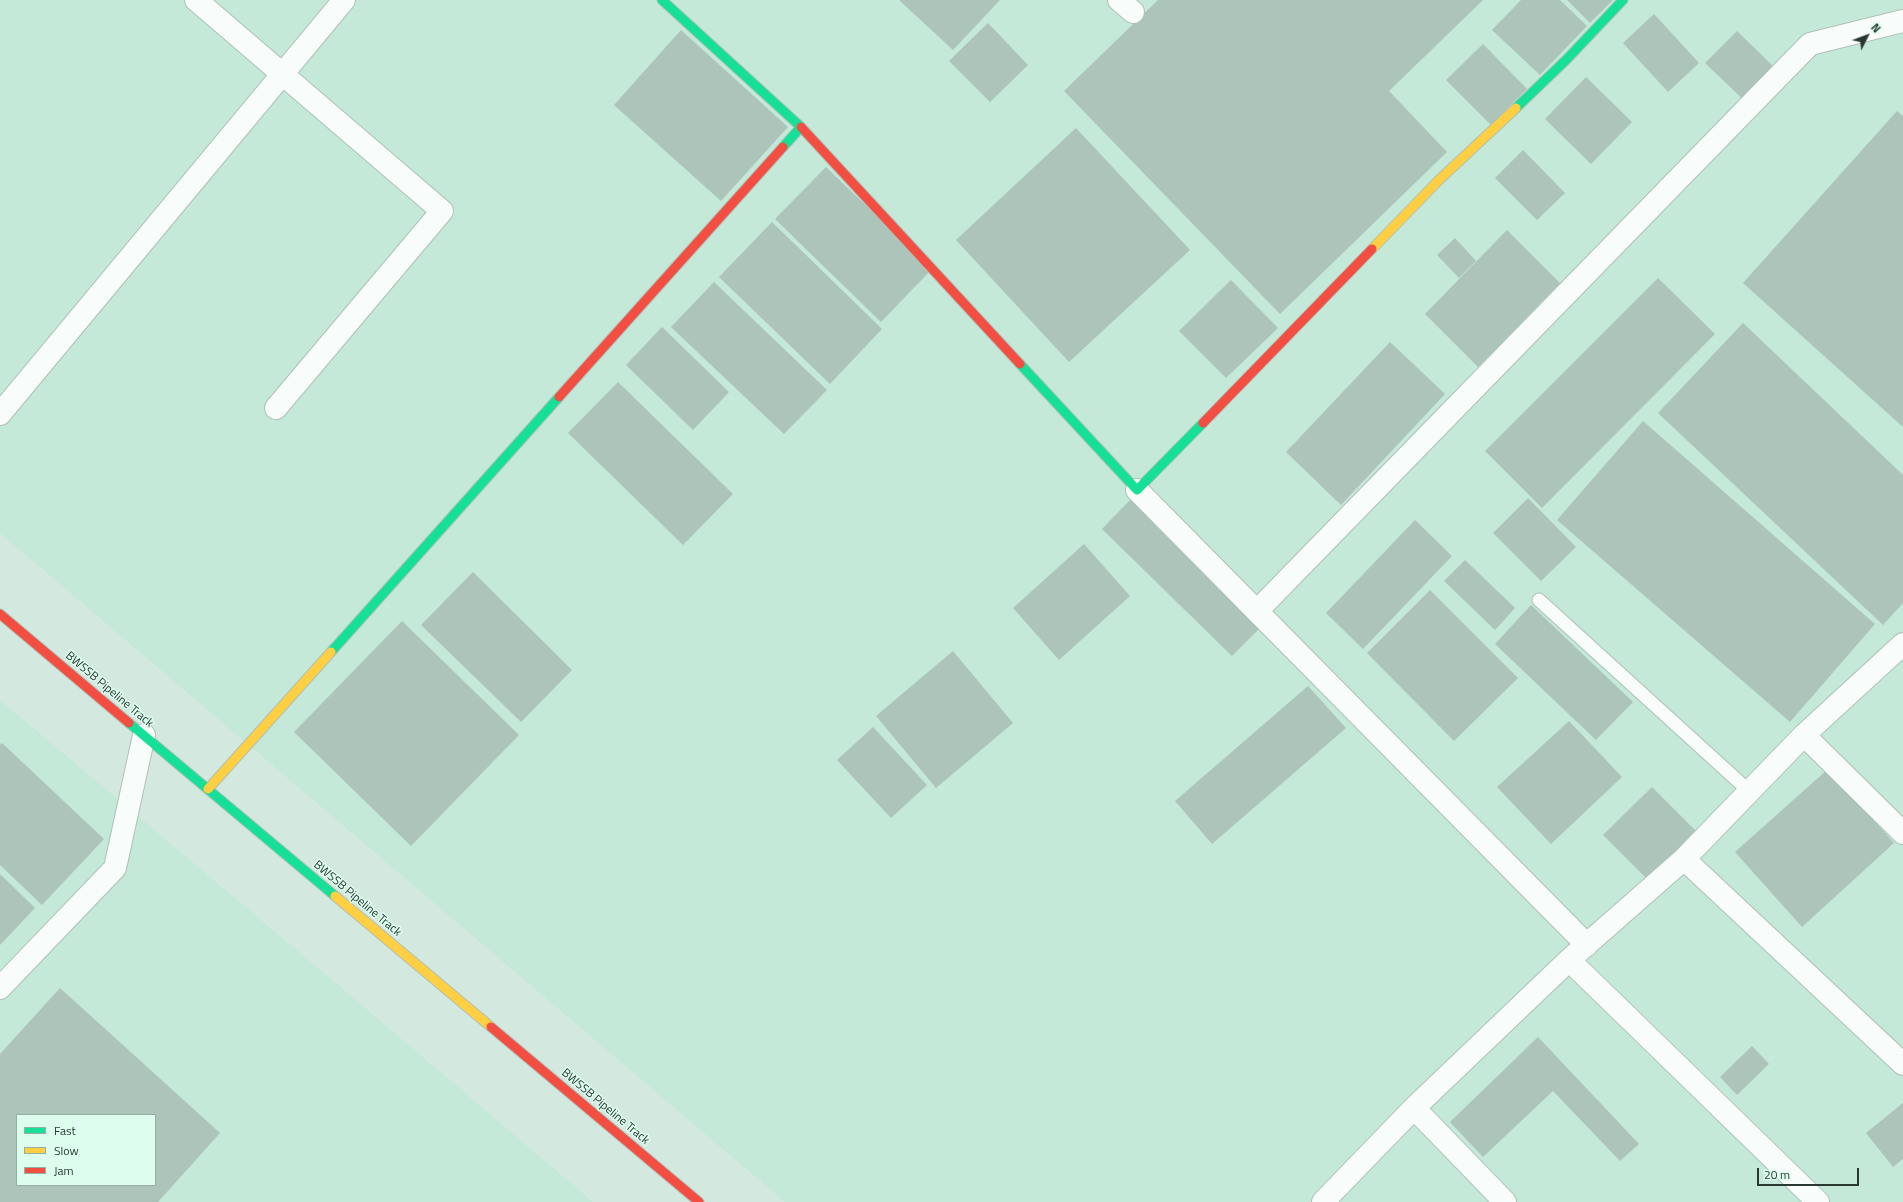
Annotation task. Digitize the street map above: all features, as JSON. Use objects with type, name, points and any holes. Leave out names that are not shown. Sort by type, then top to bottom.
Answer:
[{"type":"street","points":[[196,0],[283,73],[442,211],[276,408]]},
{"type":"street","points":[[0,414],[344,0]]},
{"type":"street","points":[[662,0],[801,127],[1137,490],[1587,945]]},
{"type":"street","points":[[1137,490],[1439,180],[1567,60],[1623,0]]},
{"type":"street","points":[[1257,611],[1810,44],[1903,21]]},
{"type":"street","points":[[208,789],[801,127]]},
{"type":"street","name":"BWSSB Pipeline Track","points":[[0,614],[698,1202]]},
{"type":"street","points":[[1323,1202],[1414,1108],[1569,960],[1684,859],[1804,735],[1903,644]]},
{"type":"street","points":[[0,988],[115,868],[144,735]]},
{"type":"street","points":[[1804,735],[1903,833]]},
{"type":"street","points":[[1684,859],[1903,1064]]},
{"type":"street","points":[[1569,960],[1818,1202]]},
{"type":"street","points":[[1414,1108],[1505,1202]]},
{"type":"lane","points":[[1539,600],[1749,791]]},
{"type":"shaded area","points":[[0,0],[1903,0],[1903,1202],[785,1202],[0,533]]},
{"type":"shaded area","points":[[0,700],[344,990],[593,1202],[0,1202]]},
{"type":"building","points":[[899,0],[1000,0],[953,50]]},
{"type":"building","points":[[1158,0],[1483,0],[1389,91],[1447,152],[1280,314],[1064,91]]},
{"type":"building","points":[[1521,0],[1560,0],[1587,26],[1540,75],[1492,30]]},
{"type":"building","points":[[1567,0],[1613,0],[1590,23]]},
{"type":"building","points":[[1654,14],[1699,63],[1668,92],[1623,43]]},
{"type":"building","points":[[988,23],[1028,65],[990,102],[949,61]]},
{"type":"building","points":[[681,30],[788,127],[721,201],[614,105]]},
{"type":"building","points":[[1737,31],[1779,72],[1748,104],[1705,63]]},
{"type":"building","points":[[1483,44],[1527,89],[1491,125],[1446,80]]},
{"type":"building","points":[[1586,77],[1632,122],[1591,164],[1545,119]]},
{"type":"building","points":[[1897,111],[1903,116],[1903,427],[1743,283]]},
{"type":"building","points":[[1076,128],[1190,250],[1069,362],[956,240]]},
{"type":"building","points":[[1523,150],[1565,193],[1537,220],[1495,178]]},
{"type":"building","points":[[826,167],[932,269],[881,322],[775,219]]},
{"type":"building","points":[[772,222],[882,329],[830,384],[719,277]]},
{"type":"building","points":[[1507,230],[1560,283],[1478,367],[1425,314]]},
{"type":"building","points":[[1455,238],[1476,261],[1459,278],[1437,255]]},
{"type":"building","points":[[1658,278],[1715,334],[1542,508],[1485,451]]},
{"type":"building","points":[[1231,280],[1278,328],[1226,378],[1179,331]]},
{"type":"building","points":[[714,282],[827,390],[784,434],[671,327]]},
{"type":"building","points":[[1743,323],[1903,475],[1903,603],[1883,625],[1658,413]]},
{"type":"building","points":[[662,327],[729,392],[693,430],[626,365]]},
{"type":"building","points":[[1390,342],[1445,394],[1341,505],[1286,452]]},
{"type":"building","points":[[618,382],[733,494],[683,545],[568,433]]},
{"type":"building","points":[[1643,421],[1875,624],[1790,722],[1557,520]]},
{"type":"building","points":[[1132,498],[1262,626],[1232,656],[1102,529]]},
{"type":"building","points":[[1528,498],[1576,547],[1541,581],[1493,533]]},
{"type":"building","points":[[1415,520],[1452,556],[1363,649],[1326,613]]},
{"type":"building","points":[[1084,544],[1130,596],[1059,660],[1013,608]]},
{"type":"building","points":[[1465,560],[1515,608],[1495,630],[1444,581]]},
{"type":"building","points":[[473,572],[572,670],[521,722],[421,625]]},
{"type":"building","points":[[1430,590],[1518,678],[1454,741],[1367,653]]},
{"type":"building","points":[[1531,605],[1633,702],[1596,740],[1495,644]]},
{"type":"building","points":[[402,621],[519,735],[411,846],[294,732]]},
{"type":"building","points":[[953,651],[1013,723],[936,788],[876,716]]},
{"type":"building","points":[[1308,686],[1346,728],[1212,844],[1175,801]]},
{"type":"building","points":[[1569,721],[1622,777],[1551,844],[1497,787]]},
{"type":"building","points":[[873,727],[927,785],[891,818],[837,760]]},
{"type":"building","points":[[2,743],[104,839],[42,905],[0,865],[0,745]]},
{"type":"building","points":[[1828,769],[1894,843],[1802,927],[1735,852]]},
{"type":"building","points":[[1652,787],[1698,833],[1649,881],[1603,835]]},
{"type":"building","points":[[0,874],[35,908],[0,945]]},
{"type":"building","points":[[60,988],[220,1133],[158,1202],[0,1202],[0,1054]]},
{"type":"building","points":[[1538,1037],[1639,1144],[1620,1161],[1553,1091],[1483,1157],[1450,1122]]},
{"type":"building","points":[[1752,1046],[1769,1064],[1737,1095],[1720,1077]]},
{"type":"building","points":[[1903,1103],[1903,1159],[1893,1167],[1866,1133]]},
{"type":"traffic: fast","points":[[662,0],[801,127],[783,147]]},
{"type":"traffic: fast","points":[[1516,108],[1567,59],[1623,0]]},
{"type":"traffic: fast","points":[[1020,364],[1137,490],[1203,423]]},
{"type":"traffic: fast","points":[[331,652],[559,397]]},
{"type":"traffic: fast","points":[[129,723],[335,896]]},
{"type":"traffic: slow","points":[[1372,249],[1439,180],[1516,108]]},
{"type":"traffic: slow","points":[[208,789],[331,652]]},
{"type":"traffic: slow","points":[[335,896],[491,1027]]},
{"type":"traffic: jam","points":[[801,127],[1020,364]]},
{"type":"traffic: jam","points":[[559,397],[783,147]]},
{"type":"traffic: jam","points":[[1203,423],[1372,249]]},
{"type":"traffic: jam","points":[[0,614],[129,723]]},
{"type":"traffic: jam","points":[[491,1027],[699,1202]]}]
